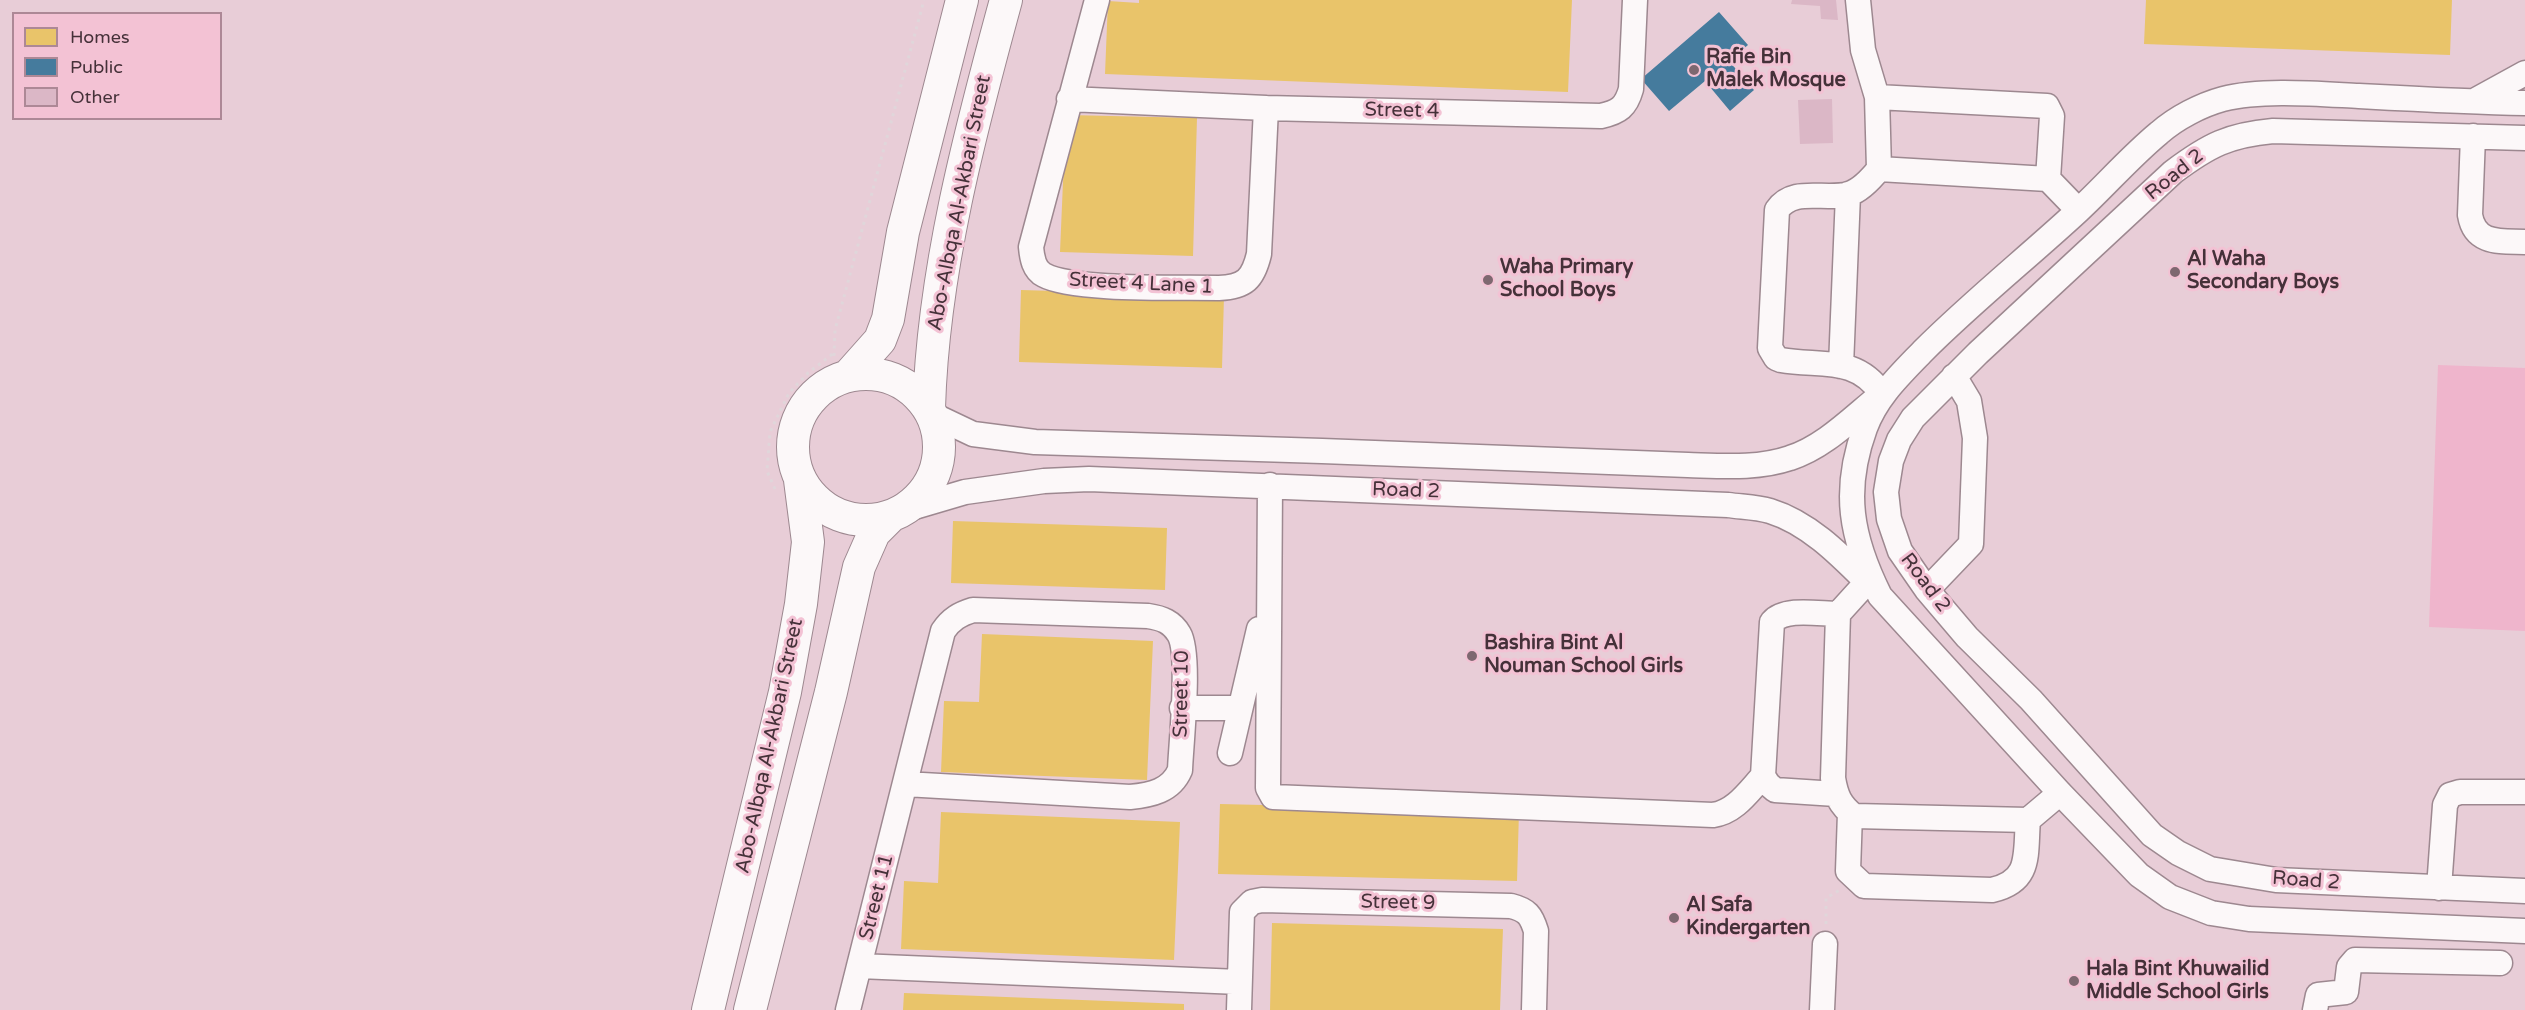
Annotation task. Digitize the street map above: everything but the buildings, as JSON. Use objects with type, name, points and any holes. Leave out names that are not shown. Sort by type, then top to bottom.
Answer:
[{"type":"main road","name":"Abo-Albqa Al-Akbari Street","points":[[840,365],[880,340],[888,319],[903,232],[962,0]]},
{"type":"main road","name":"Abo-Albqa Al-Akbari Street","points":[[931,412],[930,357],[946,249],[987,70],[1006,0]]},
{"type":"main road","points":[[840,365],[894,379],[914,391],[931,412],[940,436],[940,458],[933,479],[921,497],[897,514],[869,520],[848,518],[829,510],[812,497],[788,486],[794,461],[793,442],[797,422],[806,405],[840,365]]},
{"type":"main road","name":"Abo-Albqa Al-Akbari Street","points":[[708,1010],[785,692],[801,604],[808,542],[788,486]]},
{"type":"main road","name":"Abo-Albqa Al-Akbari Street","points":[[750,1010],[831,692],[859,567],[874,533],[897,514]]},
{"type":"main road","points":[[733,909],[743,903],[751,903],[757,906],[760,918],[738,1010]]},
{"type":"street","name":"Street 4 Lane 1","points":[[1097,0],[1031,247],[1036,267],[1046,276],[1091,285],[1230,288],[1245,282],[1255,269],[1259,255],[1266,108]]},
{"type":"street","name":"Street 4","points":[[1069,99],[1266,108],[1601,116],[1620,110],[1627,102],[1631,89],[1635,0]]},
{"type":"street","points":[[1858,0],[1863,50],[1877,97],[1879,169]]},
{"type":"street","points":[[2473,102],[2525,74]]},
{"type":"street","name":"Road 2","points":[[931,412],[973,434],[1035,442],[1688,465],[1746,466],[1791,458],[1814,447],[1882,394],[1949,325],[2078,210],[2160,132],[2205,105],[2245,95],[2313,94],[2525,103]]},
{"type":"street","points":[[2311,130],[2320,126],[2325,113],[2322,101],[2313,94]]},
{"type":"street","points":[[1877,97],[2047,106],[2052,116],[2048,178]]},
{"type":"street","points":[[2385,133],[2380,128],[2377,115],[2381,103],[2388,98]]},
{"type":"street","name":"Road 2","points":[[2525,138],[2311,130],[2246,133],[2222,140],[2173,172],[1978,353],[1913,417],[1899,440],[1891,461],[1886,492],[1888,519],[1900,551],[1927,590],[1967,637],[2031,700],[2152,835],[2178,853],[2210,869],[2276,880],[2525,891]]},
{"type":"street","points":[[2473,136],[2470,215],[2472,226],[2484,238],[2525,242]]},
{"type":"street","points":[[1882,394],[1861,372],[1841,366],[1781,360],[1776,358],[1770,348],[1777,210],[1784,201],[1795,196],[1848,194],[1859,188],[1879,169],[2048,178],[2078,210]]},
{"type":"street","points":[[1841,366],[1848,194]]},
{"type":"street","points":[[2002,278],[2000,301],[2007,307],[2026,310]]},
{"type":"street","points":[[1949,325],[1962,325],[1972,330],[1978,338],[1978,353]]},
{"type":"street","points":[[1927,590],[1971,544],[1975,438],[1969,401],[1954,376]]},
{"type":"street","name":"Road 2","points":[[1874,589],[1855,535],[1851,499],[1857,453],[1866,426],[1882,394]]},
{"type":"street","points":[[1320,487],[1308,479],[1306,472],[1309,460],[1322,451]]},
{"type":"street","points":[[1687,503],[1702,493],[1704,486],[1699,473],[1688,465]]},
{"type":"street","name":"Road 2","points":[[897,514],[965,492],[1044,481],[1089,479],[1320,487],[1757,508],[1780,515],[1829,546],[1874,589],[2060,793],[2139,875],[2170,897],[2211,913],[2270,921],[2525,931]]},
{"type":"street","points":[[1270,486],[1268,788],[1273,797],[1713,815],[1724,813],[1735,807],[1763,776]]},
{"type":"street","points":[[1230,753],[1269,586]]},
{"type":"street","points":[[1874,589],[1838,614],[1784,614],[1776,617],[1772,622],[1763,776],[1768,784],[1775,790],[1843,803],[1854,816],[2028,820],[2060,793]]},
{"type":"street","name":"Street 10","points":[[973,610],[1148,616],[1172,625],[1183,641],[1185,655],[1180,770],[1172,783],[1162,790],[1148,795],[1130,797],[905,784],[944,631],[956,616],[973,610]]},
{"type":"street","points":[[1838,614],[1833,778],[1843,803],[1848,871],[1864,886],[1992,890],[2010,886],[2023,871],[2028,820]]},
{"type":"street","points":[[1940,663],[1961,667],[1969,660],[1967,637]]},
{"type":"street","points":[[2000,725],[1999,715],[2002,706],[2009,701],[2031,700]]},
{"type":"street","points":[[1182,708],[1240,708]]},
{"type":"street","name":"Street 11","points":[[848,1010],[905,784]]},
{"type":"street","points":[[2439,888],[2445,805],[2450,795],[2460,792],[2525,792]]},
{"type":"street","points":[[2270,921],[2283,914],[2290,900],[2287,888],[2276,880]]},
{"type":"street","points":[[2364,885],[2354,904],[2355,912],[2360,920],[2368,924]]},
{"type":"street","name":"Street 9","points":[[1239,1010],[1242,912],[1252,902],[1262,900],[1511,906],[1527,911],[1536,931],[1534,1010]]},
{"type":"street","points":[[1822,1010],[1825,944]]},
{"type":"street","points":[[2315,1010],[2318,995],[2346,992],[2349,967],[2355,960],[2500,963]]},
{"type":"street","points":[[859,966],[1239,982]]},
{"type":"path","points":[[788,486],[767,471],[770,432],[789,393],[840,365],[835,330],[924,0]]},
{"type":"path","points":[[1825,944],[1826,898],[1857,880]]},
{"type":"shaded area","points":[[2438,365],[2525,368],[2525,631],[2429,627]]},
{"type":"place","name":"Rafie Bin Malek Mosque","points":[[1694,70]]},
{"type":"place","name":"Al Waha Secondary Boys","points":[[2175,272]]},
{"type":"place","name":"Waha Primary School Boys","points":[[1488,280]]},
{"type":"place","name":"Bashira Bint Al Nouman School Girls","points":[[1472,656]]},
{"type":"place","name":"Al Safa Kindergarten","points":[[1674,918]]},
{"type":"place","name":"Hala Bint Khuwailid Middle School Girls","points":[[2074,981]]}]
